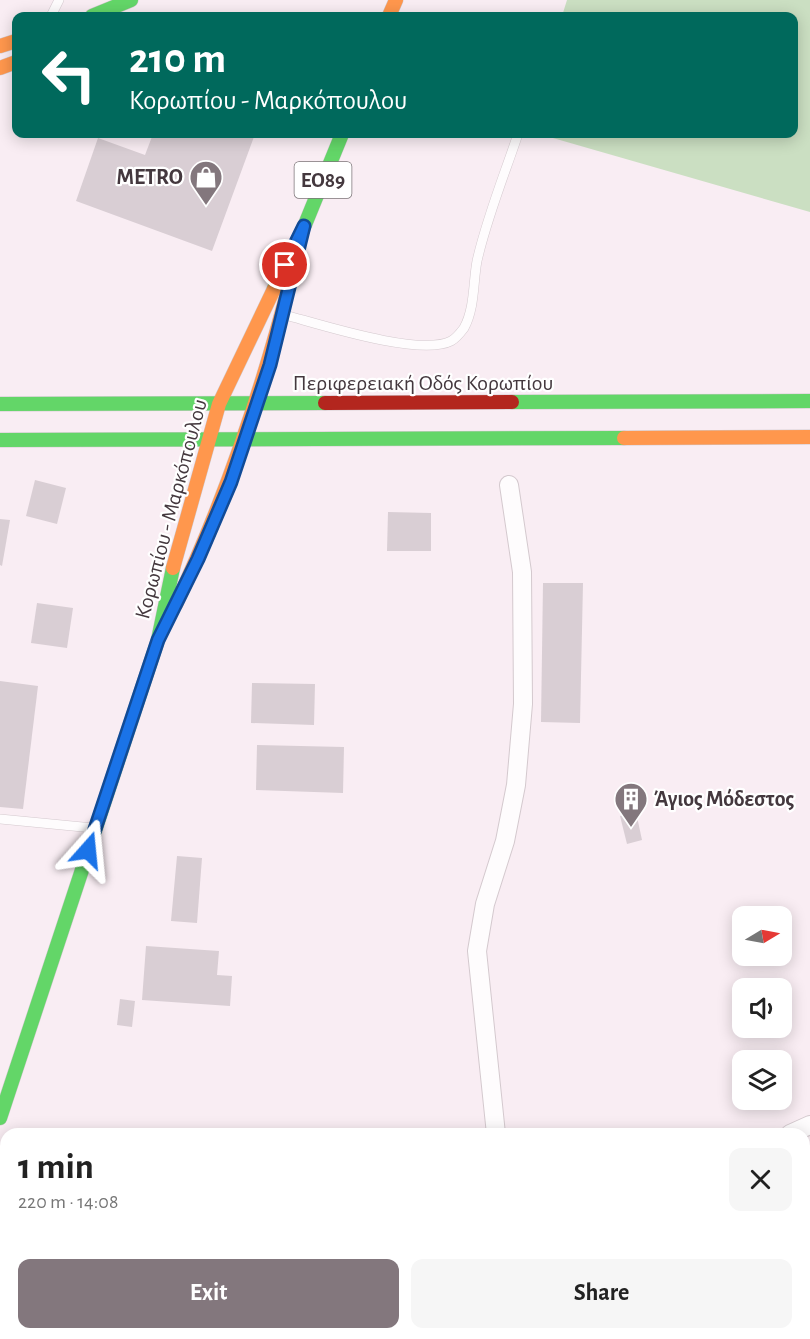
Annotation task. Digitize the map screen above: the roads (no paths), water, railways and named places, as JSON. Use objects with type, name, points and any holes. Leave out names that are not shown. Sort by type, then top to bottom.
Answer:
[{"type":"main road","points":[[104,12],[130,0]]},
{"type":"main road","name":"Κορωπίου - Μαρκόπουλου","points":[[0,1118],[12,1071],[158,640],[175,558],[219,404],[304,226],[340,138]]},
{"type":"main road","name":"Κορωπίου - Μαρκόπουλου","points":[[158,640],[198,559],[231,482],[257,404],[304,226]]},
{"type":"main road","name":"Περιφερειακή Οδός Κορωπίου","points":[[0,404],[810,401]]},
{"type":"main road","points":[[0,440],[244,441],[810,437]]},
{"type":"street","points":[[495,1128],[477,951],[484,904],[505,841],[516,785],[523,704],[522,572],[509,485]]},
{"type":"lane","points":[[282,314],[398,342],[435,345],[451,341],[463,328],[470,310],[477,261],[488,220],[517,138]]},
{"type":"lane","points":[[0,819],[95,828]]},
{"type":"place","name":"METRO","points":[[206,206]]},
{"type":"place","name":"Άγιος Μόδεστος","points":[[631,828]]}]
